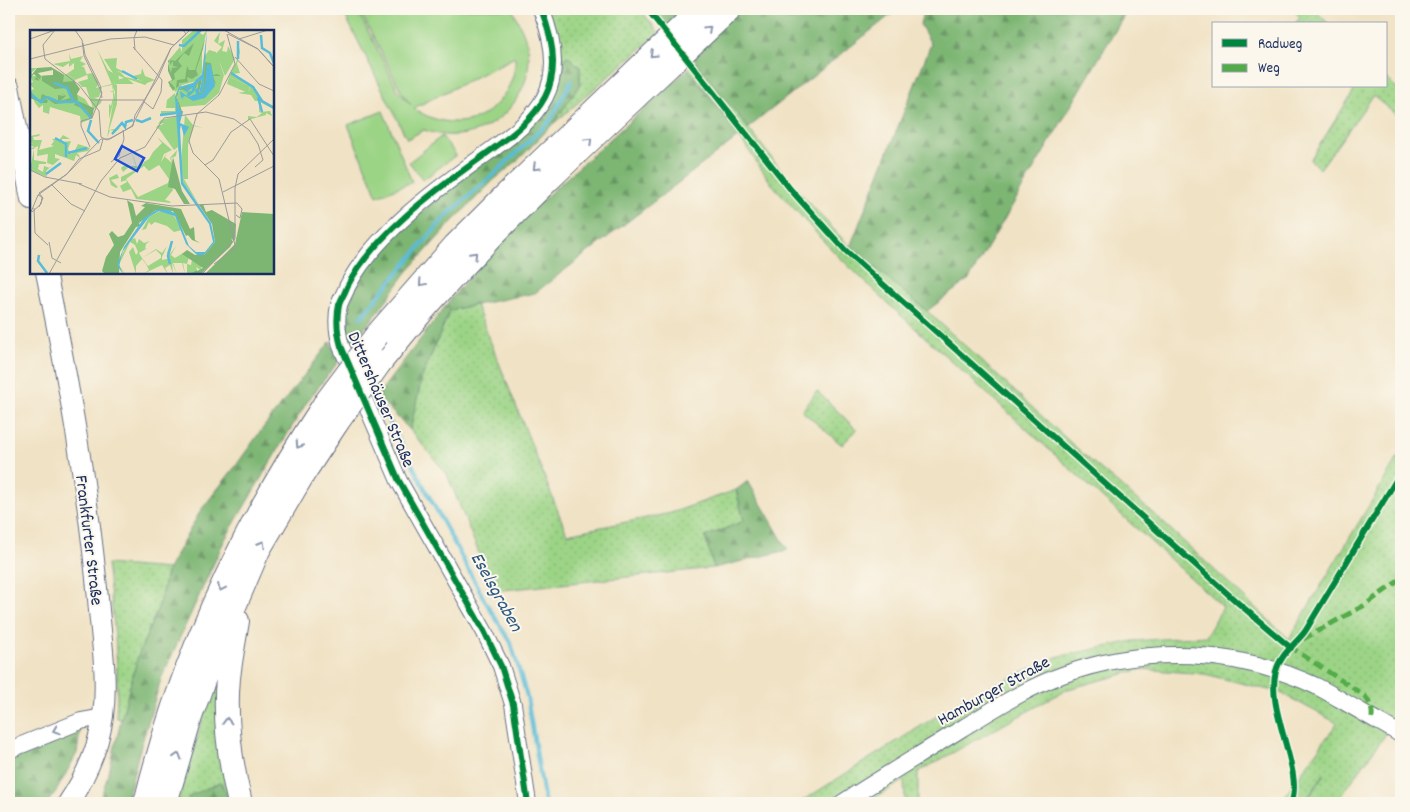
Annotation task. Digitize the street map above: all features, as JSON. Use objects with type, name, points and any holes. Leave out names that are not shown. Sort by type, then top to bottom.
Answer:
[{"type":"highway","points":[[165,803],[196,699],[258,550],[304,472],[331,413],[377,335],[483,218],[701,9]]},
{"type":"highway","points":[[146,803],[152,776],[175,703],[214,603],[241,547],[290,458],[380,362],[440,290],[602,128],[729,9]]},
{"type":"highway","points":[[240,803],[232,765],[227,713],[228,678],[243,585]]},
{"type":"main road","points":[[9,87],[30,194]]},
{"type":"main road","name":"Frankfurter Straße","points":[[46,274],[59,336],[85,496],[95,567],[106,687],[103,717],[97,742],[88,766],[68,803]]},
{"type":"street","name":"Dittershäuser Straße","points":[[528,803],[513,704],[501,666],[484,631],[400,481],[341,346],[336,328],[340,304],[355,272],[373,248],[394,227],[441,187],[508,139],[534,114],[545,97],[554,62],[541,9]]},
{"type":"street","name":"Hamburger Straße","points":[[842,803],[997,707],[1044,683],[1064,674],[1090,666],[1145,656],[1171,653],[1195,654],[1248,662],[1276,670],[1316,686],[1401,735]]},
{"type":"street","points":[[9,750],[81,721],[103,717]]},
{"type":"green space","points":[[342,9],[357,9],[399,92],[411,105],[402,93],[359,9],[512,9],[527,43],[529,64],[526,79],[520,93],[511,106],[488,126],[473,132],[449,135],[436,134],[424,130],[407,139]],"holes":[[[515,57],[515,66],[510,84],[498,102],[487,113],[475,119],[448,122],[430,117],[414,108]]]},
{"type":"green space","points":[[547,9],[640,9],[659,33],[552,125],[580,85],[580,68],[568,56],[559,61]]},
{"type":"green space","points":[[654,9],[898,9],[748,128]]},
{"type":"green space","points":[[924,9],[1128,9],[969,279],[927,311],[850,247],[931,44],[920,24]]},
{"type":"green space","points":[[1292,9],[1314,9],[1327,22],[1296,22],[1300,17]]},
{"type":"green space","points":[[568,56],[580,67],[580,85],[552,125],[451,223],[407,272],[352,344],[344,327],[347,306],[360,277],[377,254],[443,193],[509,142],[559,61]]},
{"type":"green space","points":[[696,61],[795,188],[850,247],[927,311],[1083,454],[1155,515],[1289,639],[1401,452],[1401,713],[1336,803],[1305,803],[1324,774],[1304,803],[1280,803],[1337,723],[1281,693],[1204,674],[1142,669],[1068,689],[918,772],[918,803],[905,803],[904,780],[868,803],[799,803],[967,697],[1056,657],[1133,641],[1206,636],[1223,607],[885,301],[828,246],[771,183],[718,106],[688,69]]},
{"type":"green space","points":[[688,69],[739,136],[535,293],[450,310],[422,377],[410,430],[377,396],[458,290],[530,211]]},
{"type":"green space","points":[[1388,80],[1401,92],[1401,119],[1373,96],[1320,169],[1310,160],[1356,88],[1388,88]]},
{"type":"green space","points":[[383,111],[412,182],[377,196],[348,125]]},
{"type":"green space","points":[[442,136],[456,155],[423,180],[409,162]]},
{"type":"green space","points":[[476,305],[567,534],[671,513],[736,490],[744,521],[705,537],[714,568],[494,591],[447,474],[410,430],[422,377],[450,310]]},
{"type":"green space","points":[[330,342],[339,361],[309,399],[224,541],[161,679],[126,803],[99,803],[110,768],[138,656],[158,608],[168,569],[201,510]]},
{"type":"green space","points":[[817,391],[857,430],[842,445],[802,411]]},
{"type":"green space","points":[[748,481],[788,550],[714,568],[705,537],[744,521],[736,490]]},
{"type":"green space","points":[[107,564],[168,569],[158,608],[138,656],[121,720],[116,717],[114,621]]},
{"type":"green space","points":[[224,661],[236,803],[190,796],[187,803],[178,803],[208,700]]},
{"type":"green space","points":[[80,730],[77,753],[57,790],[47,803],[9,803],[9,757]]},
{"type":"green space","points":[[221,782],[230,803],[187,803],[190,796]]},
{"type":"waterway","name":"Eselsgraben","points":[[361,317],[446,216],[550,121],[571,82]]},
{"type":"waterway","name":"Eselsgraben","points":[[382,408],[485,601],[511,643],[527,697],[545,803]]},
{"type":"marked path","points":[[1303,639],[1365,605],[1401,579]]},
{"type":"marked path","points":[[1289,646],[1365,696],[1371,706],[1372,718]]},
{"type":"cycle path","points":[[528,803],[513,704],[501,666],[484,631],[399,481],[341,346],[337,320],[339,305],[358,268],[388,233],[424,200],[515,132],[539,107],[549,87],[553,64],[551,42],[541,9]]},
{"type":"cycle path","points":[[647,9],[791,190],[846,251],[1238,603],[1291,648]]},
{"type":"cycle path","points":[[1291,803],[1294,790],[1293,775],[1276,703],[1274,686],[1276,671],[1284,656],[1307,628],[1401,472]]}]
